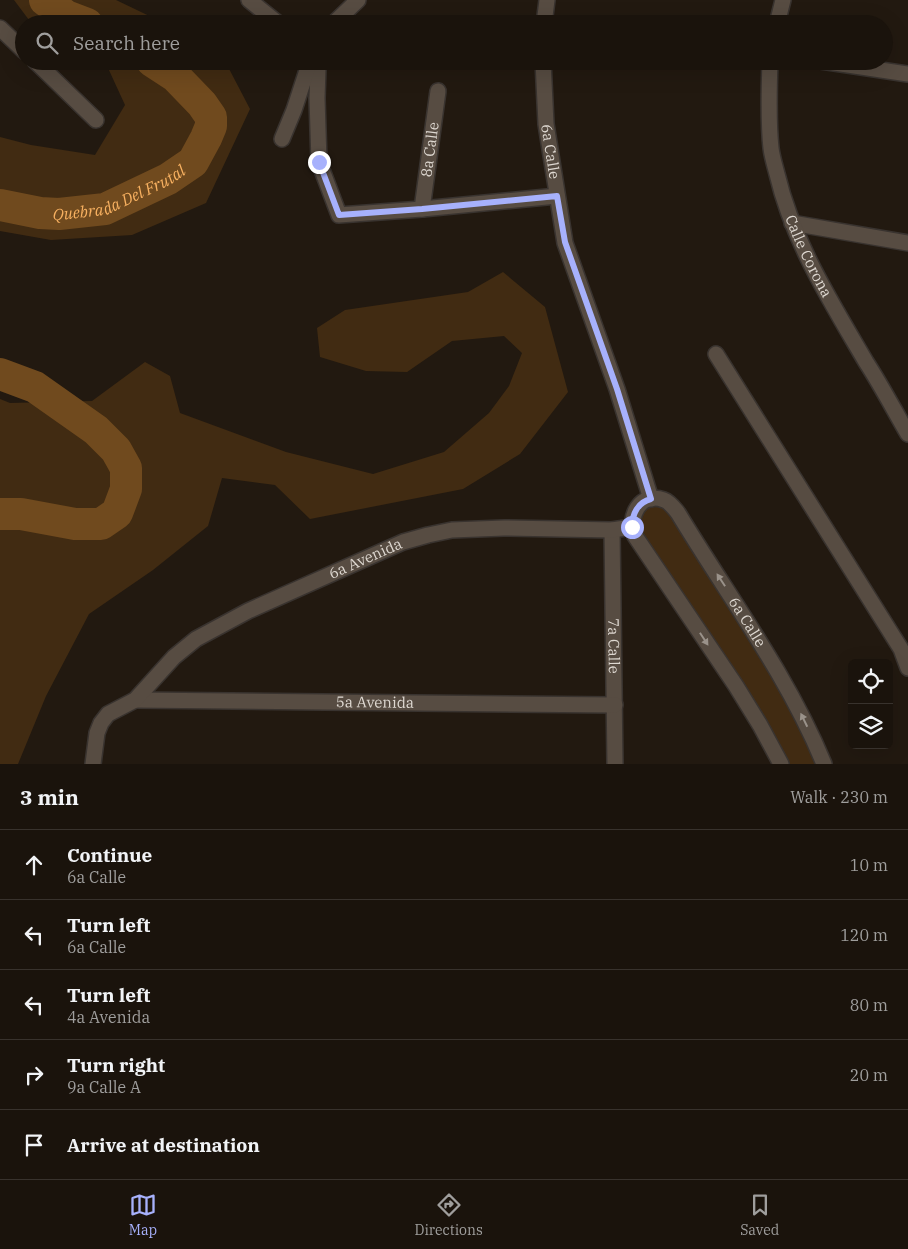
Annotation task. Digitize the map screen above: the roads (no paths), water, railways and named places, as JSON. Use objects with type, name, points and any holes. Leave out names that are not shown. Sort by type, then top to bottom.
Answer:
[{"type":"street","points":[[249,0],[268,15]]},
{"type":"street","points":[[342,15],[358,0]]},
{"type":"street","points":[[545,15],[547,0]]},
{"type":"street","points":[[779,15],[783,0]]},
{"type":"street","points":[[0,28],[15,42]]},
{"type":"street","points":[[44,70],[96,120]]},
{"type":"street","points":[[282,139],[307,70]]},
{"type":"street","points":[[318,70],[319,162],[339,215],[557,196]]},
{"type":"street","name":"6a Calle","points":[[543,70],[546,124],[565,242],[617,389],[651,499],[665,500],[678,513],[741,610],[800,710],[824,764]]},
{"type":"street","name":"Calle Corona","points":[[770,70],[771,149],[781,190],[792,223],[813,269],[908,434]]},
{"type":"street","points":[[881,70],[908,74]]},
{"type":"street","name":"8a Calle","points":[[422,209],[438,91]]},
{"type":"street","points":[[792,223],[908,243]]},
{"type":"street","points":[[716,354],[900,650],[908,668]]},
{"type":"street","points":[[651,499],[638,506],[633,518],[632,527],[635,536],[736,686],[782,764]]},
{"type":"street","name":"6a Avenida","points":[[136,700],[174,657],[196,640],[248,611],[403,542],[452,530],[504,528],[612,530],[632,527]]},
{"type":"street","name":"7a Calle","points":[[612,530],[615,764]]},
{"type":"street","points":[[93,764],[97,734],[101,723],[108,714],[136,700]]},
{"type":"street","name":"5a Avenida","points":[[136,700],[615,705]]},
{"type":"waterway","name":"Quebrada Del Frutal","points":[[45,0],[65,15]]},
{"type":"waterway","name":"Quebrada Del Frutal","points":[[0,205],[40,213],[59,214],[105,209],[168,179],[193,162],[211,126],[211,117],[202,104],[175,76],[166,70]]},
{"type":"waterway","name":"Quebrada Del Frutal","points":[[0,374],[35,387],[96,430],[116,450],[126,468],[126,489],[117,513],[101,524],[75,524],[21,514],[0,514]]}]
